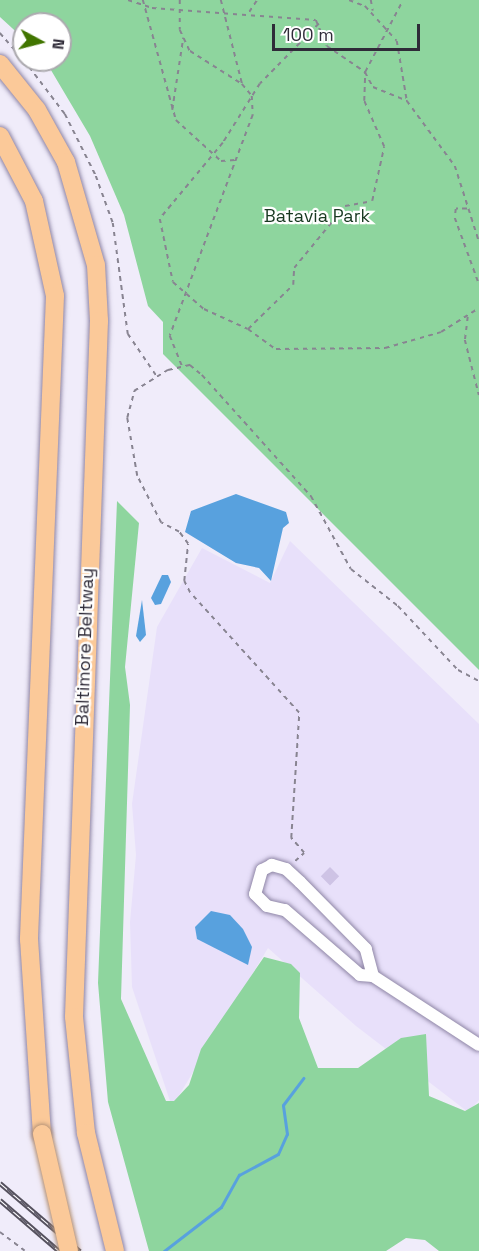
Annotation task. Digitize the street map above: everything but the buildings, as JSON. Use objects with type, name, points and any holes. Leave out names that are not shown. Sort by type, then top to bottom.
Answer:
[{"type":"highway","name":"Baltimore Beltway","points":[[0,64],[37,110],[66,162],[92,237],[99,293],[73,939],[77,1071],[86,1133],[115,1251]]},
{"type":"highway","points":[[0,136],[34,201],[55,296],[29,939],[42,1134],[69,1251]]},
{"type":"lane","points":[[373,976],[366,950],[286,869],[273,865],[262,870],[255,894],[306,925],[360,975],[373,976],[479,1045]]},
{"type":"path","points":[[128,0],[145,6],[249,12],[288,21],[311,18],[319,24],[327,46],[365,72],[372,87],[408,101]]},
{"type":"path","points":[[143,0],[172,111],[212,155],[236,160]]},
{"type":"path","points":[[180,0],[183,36],[190,51],[242,84],[252,96],[248,135],[236,160],[170,336],[183,367]]},
{"type":"path","points":[[220,0],[219,9],[242,84]]},
{"type":"path","points":[[249,12],[257,0]]},
{"type":"path","points":[[349,0],[373,13],[397,41],[408,101],[455,166],[479,241]]},
{"type":"path","points":[[371,0],[373,13]]},
{"type":"path","points":[[248,329],[293,285],[294,268],[345,206],[372,201],[384,147],[364,101],[365,72],[403,0]]},
{"type":"path","points":[[319,24],[252,96],[212,155],[160,219],[168,272],[204,309],[248,329],[276,349],[385,348],[441,332],[479,308]]},
{"type":"path","points":[[0,33],[12,46]]},
{"type":"path","points":[[172,111],[183,36]]},
{"type":"path","points":[[33,72],[65,114],[96,176],[113,223],[128,334],[156,376]]},
{"type":"path","points":[[468,209],[456,209],[455,218],[479,284]]},
{"type":"path","points":[[468,316],[465,340],[479,395]]},
{"type":"path","points":[[286,869],[304,853],[291,838],[290,824],[299,713],[190,593],[184,581],[188,544],[179,532],[161,523],[137,476],[127,418],[134,391],[156,376],[190,365],[202,375],[290,470],[351,569],[398,606],[458,670],[479,681]]},
{"type":"path","points":[[0,1232],[25,1251]]},
{"type":"shaded area","points":[[290,541],[479,724],[479,1100],[468,1112],[356,1026],[268,948],[172,1107],[132,987],[130,922],[136,855],[132,804],[157,627],[202,548],[270,583]]},
{"type":"green space","name":"Batavia Park","points":[[0,0],[479,0],[479,670],[163,354],[163,322],[148,306],[124,215],[90,136],[52,72],[72,72],[72,12],[12,12],[12,28],[0,17]]},
{"type":"green space","points":[[117,501],[139,523],[125,667],[130,705],[121,999],[166,1101],[174,1101],[189,1085],[201,1049],[264,957],[291,964],[300,973],[299,1018],[318,1068],[358,1068],[401,1038],[426,1034],[429,1096],[465,1111],[479,1103],[479,1251],[439,1251],[425,1240],[406,1238],[386,1251],[149,1251],[108,1102],[98,983]]},
{"type":"water","points":[[236,494],[286,512],[289,523],[283,528],[271,581],[259,568],[236,563],[185,532],[191,511]]},
{"type":"water","points":[[162,575],[168,575],[171,582],[161,604],[155,605],[151,598]]},
{"type":"water","points":[[142,600],[146,635],[140,642],[136,636]]},
{"type":"water","points":[[211,911],[230,915],[243,929],[252,947],[248,965],[197,939],[195,927]]},
{"type":"waterway","points":[[164,1251],[221,1207],[239,1175],[278,1154],[287,1134],[283,1105],[303,1078]]},
{"type":"railway","points":[[0,1183],[80,1251]]},
{"type":"railway","points":[[0,1200],[59,1251]]}]
